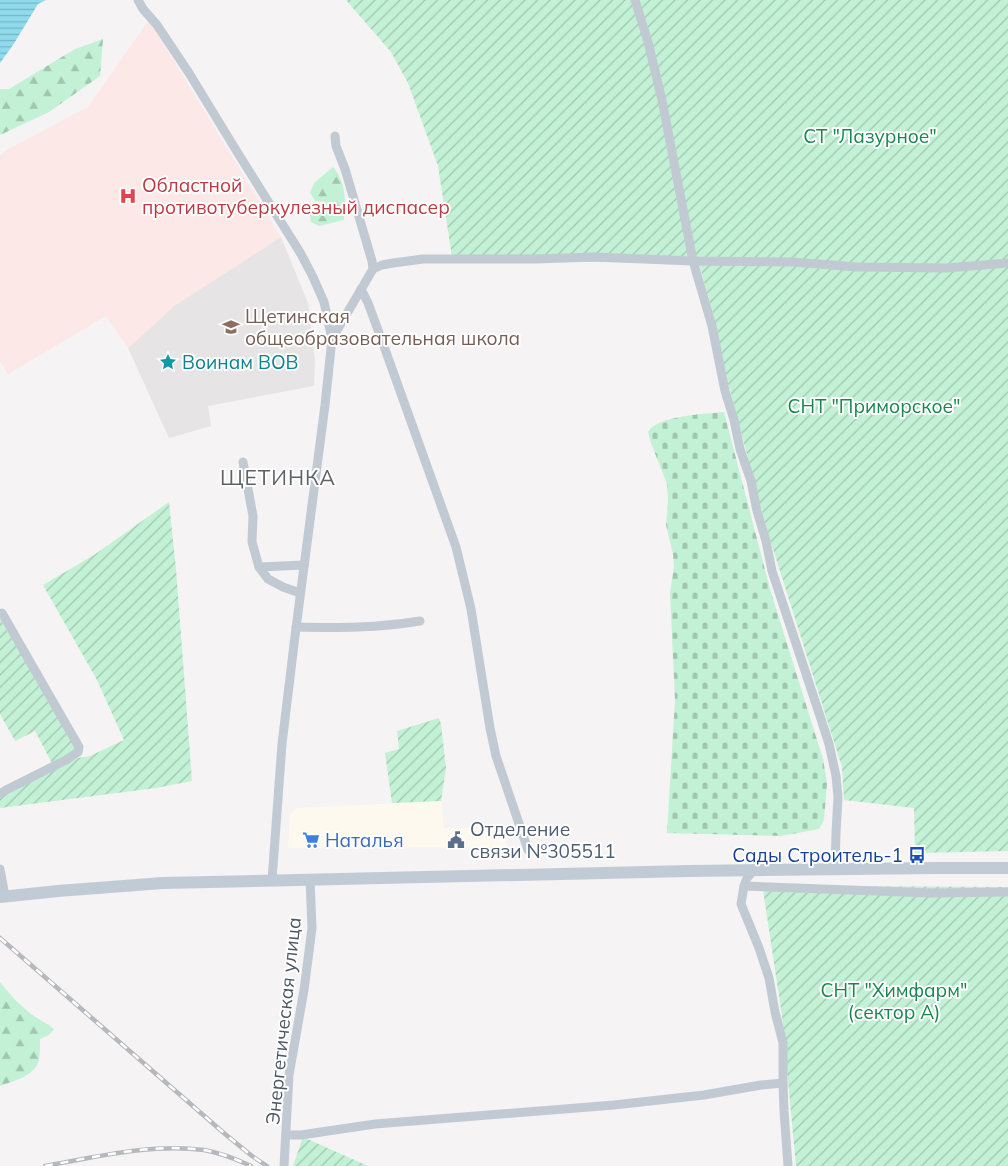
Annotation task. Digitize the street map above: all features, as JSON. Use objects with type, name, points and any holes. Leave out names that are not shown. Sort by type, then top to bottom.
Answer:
[{"type":"main road","points":[[2,897],[109,886],[163,883],[689,871],[1008,868]]},
{"type":"street","points":[[138,0],[189,73],[301,254],[314,277],[324,302],[332,339],[282,744],[272,880]]},
{"type":"street","points":[[635,0],[648,42],[662,100],[693,261],[712,326],[725,391],[740,449],[751,481],[772,571],[829,744],[836,776],[838,797],[836,870]]},
{"type":"street","points":[[335,136],[336,146],[345,169],[372,261],[372,270]]},
{"type":"street","points":[[332,339],[372,270],[382,265],[423,259],[594,257],[786,262],[857,267],[946,268],[1008,263]]},
{"type":"street","points":[[360,289],[371,312],[456,547],[471,609],[496,756],[528,850]]},
{"type":"street","points":[[243,462],[253,516],[252,542],[259,568],[268,579],[300,594]]},
{"type":"street","points":[[259,568],[304,565]]},
{"type":"street","points":[[0,794],[66,760],[78,752],[79,747],[2,613]]},
{"type":"street","points":[[296,627],[367,627],[420,621]]},
{"type":"street","points":[[0,871],[2,897]]},
{"type":"street","points":[[753,871],[747,878],[744,886],[741,904],[769,978],[783,1042],[782,1083],[788,1166]]},
{"type":"street","name":"Энергетическая улица","points":[[284,1166],[289,1075],[304,990],[312,928],[310,879]]},
{"type":"street","points":[[744,886],[931,893],[1008,892]]},
{"type":"street","points":[[286,1135],[301,1135],[375,1124],[632,1103],[704,1095],[782,1083]]},
{"type":"shaded area","name":"Областной противотуберкулезный диспасер","points":[[149,20],[281,237],[174,306],[128,348],[106,316],[8,374],[0,361],[0,156],[5,151],[88,107]]},
{"type":"shaded area","name":"Щетинская общеобразовательная школа","points":[[281,237],[308,303],[315,360],[314,386],[208,406],[211,426],[169,438],[128,348],[174,306]]},
{"type":"shaded area","points":[[441,801],[444,828],[505,826],[507,847],[288,848],[290,815],[296,808]]},
{"type":"green space","points":[[346,0],[1008,0],[1008,851],[915,853],[914,808],[844,800],[842,767],[767,530],[699,264],[514,260],[453,263],[438,166],[408,83],[391,52]]},
{"type":"green space","points":[[103,39],[100,76],[49,112],[0,135],[0,89],[9,89],[75,49]]},
{"type":"green space","points":[[333,167],[343,185],[344,220],[319,226],[311,222],[310,215],[324,207],[324,202],[315,201],[310,193],[314,183]]},
{"type":"green space","points":[[724,412],[770,589],[823,759],[827,783],[824,820],[819,829],[781,836],[667,833],[675,700],[670,593],[674,566],[666,525],[667,484],[648,432],[653,426],[683,416]]},
{"type":"green space","points":[[169,502],[192,781],[156,788],[0,808],[0,799],[9,792],[78,758],[90,756],[124,740],[97,680],[43,585],[94,555]]},
{"type":"green space","points":[[0,619],[76,750],[53,765],[35,731],[15,741],[0,714]]},
{"type":"green space","points":[[439,718],[446,768],[441,801],[392,803],[385,753],[399,749],[397,731]]},
{"type":"green space","name":"СНТ \"Химфарм\" (сектор А)","points":[[762,883],[834,886],[1008,887],[1008,1166],[796,1166],[782,1016]]},
{"type":"green space","points":[[0,982],[27,1011],[54,1029],[49,1035],[40,1039],[37,1066],[29,1074],[0,1086]]},
{"type":"green space","points":[[303,1137],[368,1166],[293,1166]]},
{"type":"water","points":[[0,0],[46,0],[38,4],[0,63]]},
{"type":"railway","points":[[0,938],[225,1134],[267,1166]]},
{"type":"railway","points":[[45,1166],[104,1155],[165,1148],[210,1151],[251,1166]]},
{"type":"place","name":"Областной противотуберкулезный диспасер","points":[[128,196]]},
{"type":"place","name":"Щетинская общеобразовательная школа","points":[[231,327]]},
{"type":"place","name":"Воинам ВОВ","points":[[168,362]]},
{"type":"place","name":"Наталья","points":[[311,840]]},
{"type":"place","name":"Отделение связи №305511","points":[[456,840]]},
{"type":"place","name":"Сады Строитель-1","points":[[917,855]]},
{"type":"district","name":"ЩЕТИНКА","points":[[278,477]]},
{"type":"park label","name":"СТ \"Лазурное\"","points":[[870,136]]},
{"type":"park label","name":"СНТ \"Приморское\"","points":[[874,406]]}]
